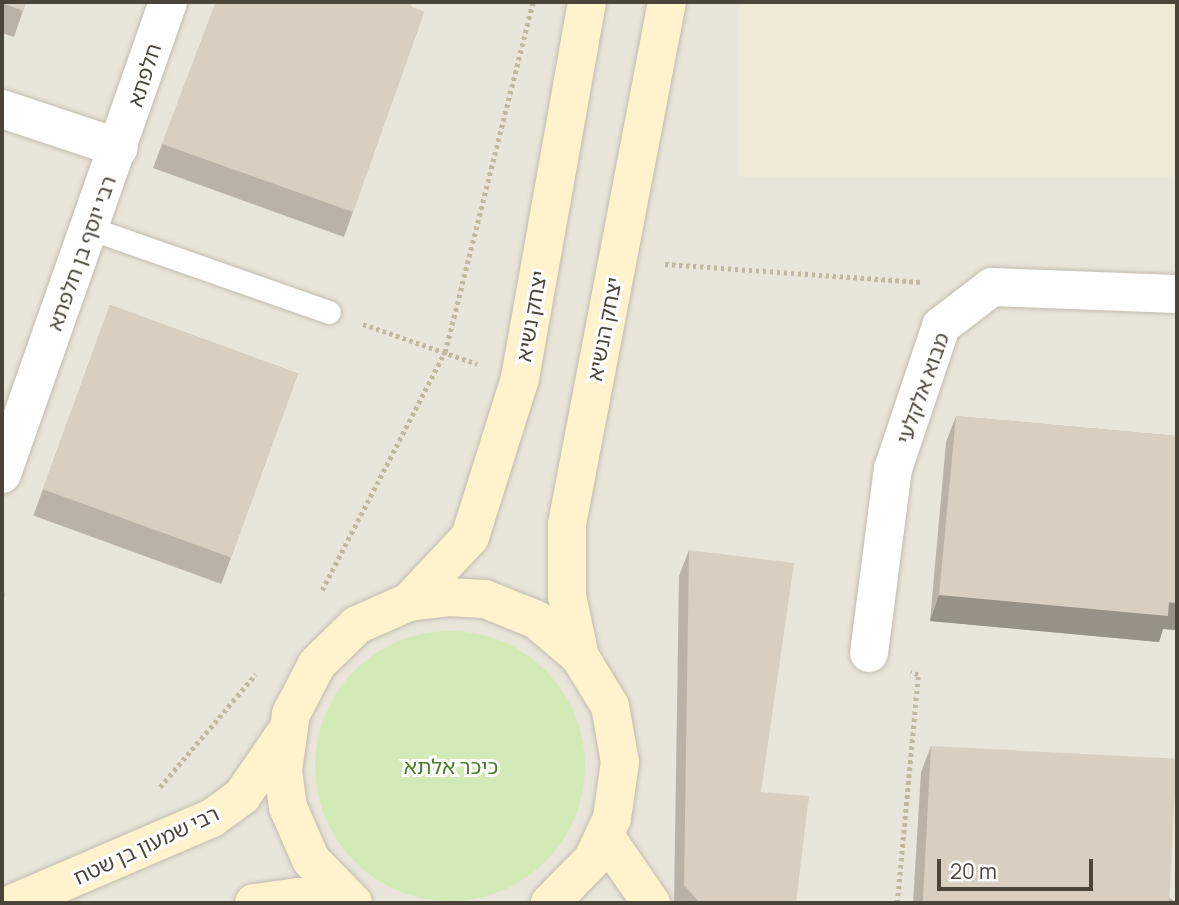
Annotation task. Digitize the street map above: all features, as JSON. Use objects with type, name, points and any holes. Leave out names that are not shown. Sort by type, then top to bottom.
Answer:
[{"type":"street","name":"חלפתא","points":[[119,148],[168,2]]},
{"type":"street","name":"יצחק נשיא","points":[[409,602],[470,537],[520,378],[587,2]]},
{"type":"street","name":"יצחק הנשיא","points":[[580,657],[567,596],[567,524],[667,2]]},
{"type":"street","name":"רבי יוסף בן חלפתא","points":[[2,109],[119,148],[2,474]]},
{"type":"street","points":[[992,287],[1177,294]]},
{"type":"street","name":"מבוא אלקלעי","points":[[869,653],[893,469],[941,326],[992,287]]},
{"type":"street","points":[[351,902],[322,875],[294,826],[284,789],[286,732],[298,696],[329,650],[358,625],[409,602],[466,597],[502,604],[537,620],[580,657],[606,697],[619,742],[617,800],[605,836],[556,902]]},
{"type":"street","name":"רבי שמעון בן שטח","points":[[14,903],[212,818],[242,796],[286,732]]},
{"type":"street","points":[[605,836],[652,903]]},
{"type":"street","points":[[254,903],[299,897],[351,902]]},
{"type":"lane","points":[[89,228],[329,312]]},
{"type":"path","points":[[316,598],[446,352],[533,2]]},
{"type":"path","points":[[617,260],[992,287]]},
{"type":"path","points":[[329,312],[520,378]]},
{"type":"path","points":[[153,793],[181,768],[265,662]]},
{"type":"path","points":[[897,903],[918,675]]},
{"type":"shaded area","points":[[2,2],[1177,2],[1177,903],[2,903]]},
{"type":"shaded area","points":[[739,2],[1177,2],[1177,177],[739,177]]},
{"type":"green space","name":"כיכר אלתא","points":[[450,631],[502,641],[536,662],[554,680],[575,714],[585,766],[575,818],[554,852],[536,870],[502,891],[450,901],[398,891],[364,870],[346,852],[325,818],[315,766],[325,714],[346,680],[364,662],[398,641]]},
{"type":"building","points":[[2,2],[26,2],[23,11]]},
{"type":"building","points":[[216,2],[413,2],[411,7],[424,12],[353,212],[162,144]]},
{"type":"building","points":[[110,305],[298,373],[231,558],[43,489]]},
{"type":"building","points":[[956,416],[1177,436],[1177,603],[1169,602],[1168,616],[939,595]]},
{"type":"building","points":[[689,550],[794,563],[761,792],[809,796],[796,903],[700,903],[684,885]]},
{"type":"building","points":[[931,746],[1177,759],[1169,903],[923,903]]}]
